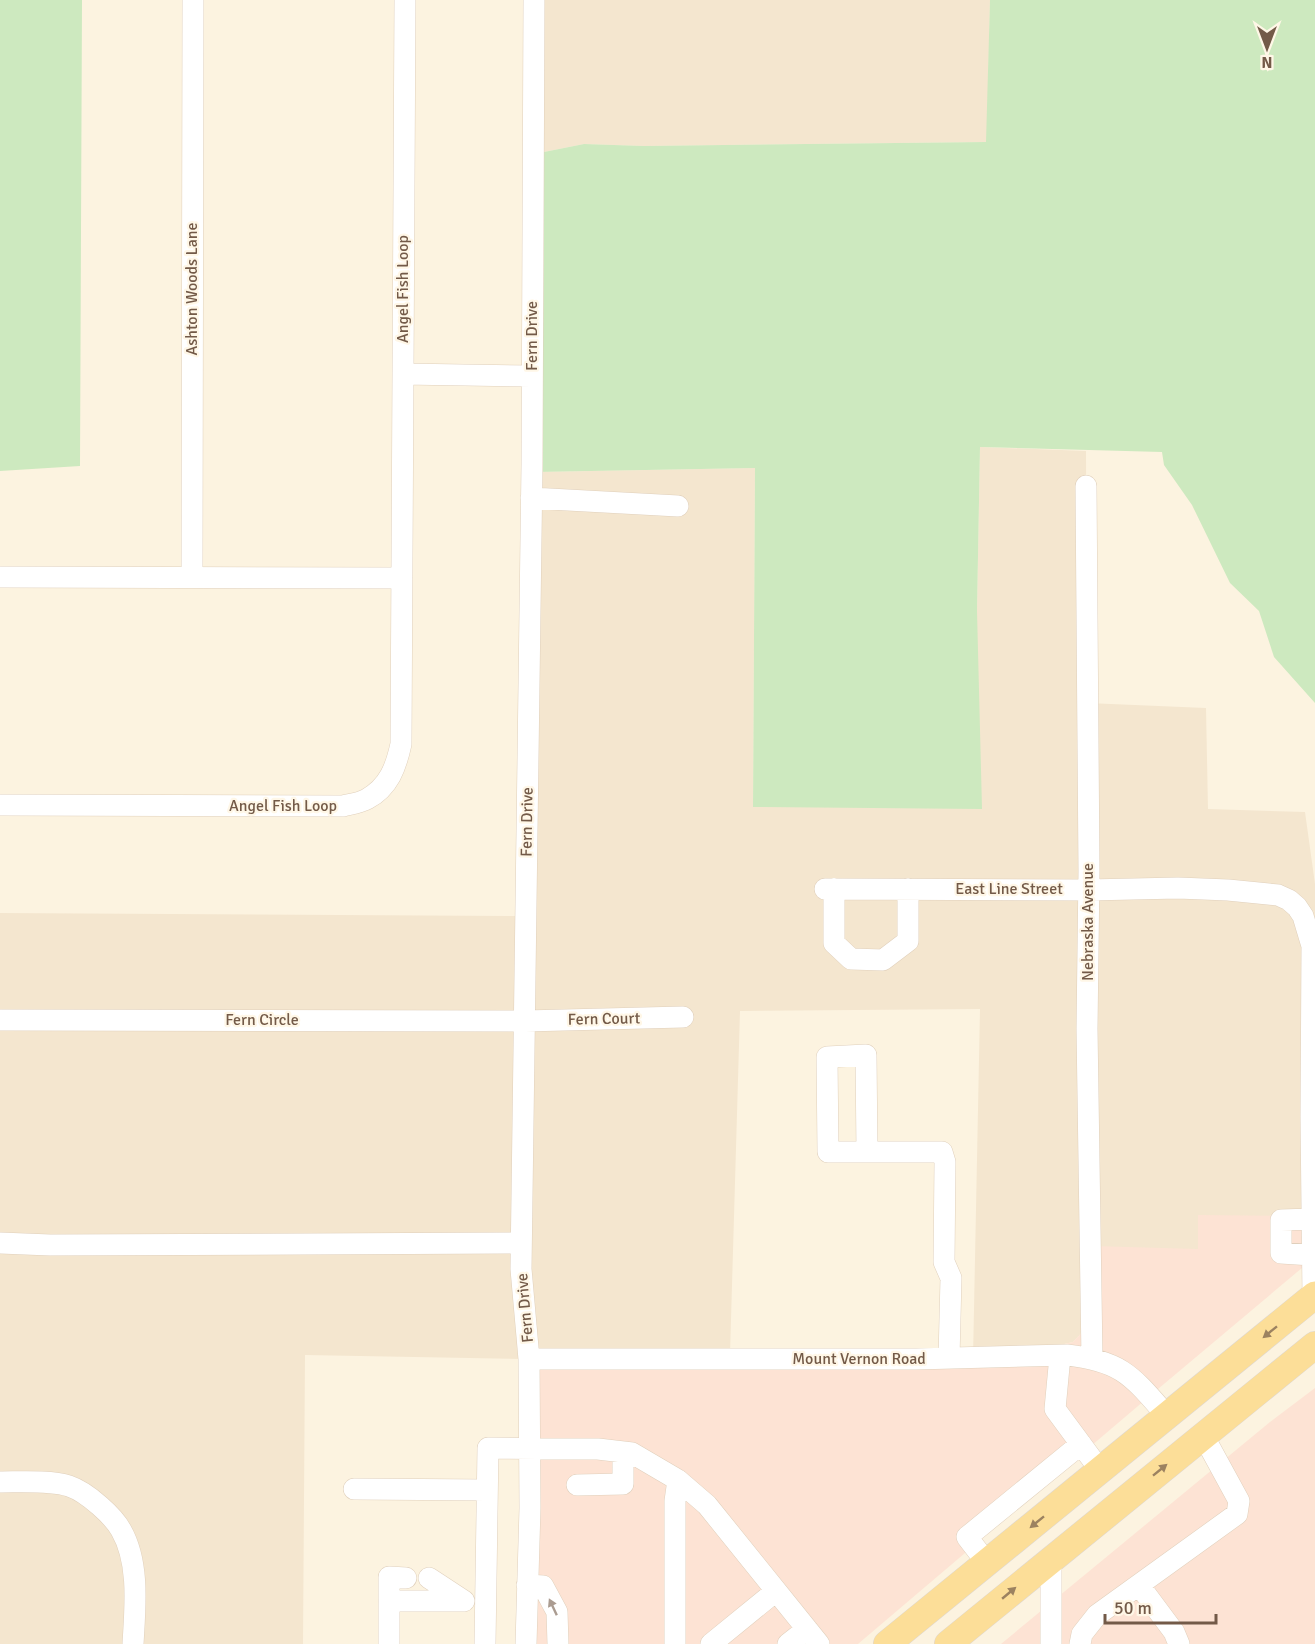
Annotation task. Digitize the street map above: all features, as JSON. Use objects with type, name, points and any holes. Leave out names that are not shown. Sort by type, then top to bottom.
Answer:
[{"type":"main road","points":[[1293,1362],[1308,1331],[1314,1296]]},
{"type":"main road","points":[[887,1644],[1314,1296]]},
{"type":"main road","points":[[948,1644],[1315,1345]]},
{"type":"main road","points":[[1051,1559],[1052,1536],[1062,1524],[1148,1452],[1163,1419]]},
{"type":"main road","points":[[928,1644],[962,1616],[982,1595],[987,1583],[987,1563]]},
{"type":"street","name":"Ashton Woods Lane","points":[[192,577],[193,0]]},
{"type":"street","name":"Angel Fish Loop","points":[[0,805],[343,806],[366,800],[385,785],[397,766],[401,744],[405,0]]},
{"type":"street","name":"Fern Drive","points":[[526,1644],[530,1508],[530,1359],[521,1269],[521,1243],[531,498],[534,0]]},
{"type":"street","points":[[403,374],[532,376]]},
{"type":"street","name":"Nebraska Avenue","points":[[1086,486],[1089,890],[1087,1029],[1092,1358]]},
{"type":"street","points":[[531,498],[678,506]]},
{"type":"street","points":[[0,576],[402,578]]},
{"type":"street","name":"East Line Street","points":[[908,889],[908,941],[883,960],[851,958],[834,943],[830,889],[1178,888],[1278,895],[1289,900],[1304,916],[1312,946],[1313,1223]]},
{"type":"street","name":"Fern Court","points":[[525,1021],[683,1017]]},
{"type":"street","name":"Fern Circle","points":[[0,1020],[525,1021]]},
{"type":"street","points":[[867,1152],[866,1055],[826,1057],[828,1152],[867,1152],[942,1152],[945,1162],[944,1262],[951,1278],[949,1358]]},
{"type":"street","points":[[1312,1255],[1281,1253],[1281,1220],[1313,1223],[1314,1296]]},
{"type":"street","points":[[0,1243],[50,1245],[521,1243]]},
{"type":"street","points":[[1059,1356],[1055,1409],[1100,1470]]},
{"type":"street","name":"Mount Vernon Road","points":[[530,1359],[1059,1356],[1092,1358],[1113,1365],[1127,1373],[1137,1382],[1163,1419]]},
{"type":"street","points":[[1080,1644],[1082,1634],[1097,1615],[1237,1514],[1239,1501],[1203,1435]]},
{"type":"street","points":[[987,1563],[967,1537],[1081,1444]]},
{"type":"street","points":[[485,1644],[488,1448],[598,1449],[623,1452],[632,1454],[678,1480],[707,1505],[813,1636],[789,1644]]},
{"type":"street","points":[[577,1485],[623,1484],[623,1452]]},
{"type":"street","points":[[675,1644],[675,1501],[678,1480]]},
{"type":"street","points":[[0,1482],[67,1485],[94,1500],[110,1515],[121,1529],[128,1544],[134,1576],[133,1644]]},
{"type":"street","points":[[354,1489],[487,1490]]},
{"type":"street","points":[[1051,1559],[1051,1644]]},
{"type":"street","points":[[389,1644],[389,1577],[406,1578]]},
{"type":"street","points":[[429,1578],[462,1600]]},
{"type":"street","points":[[527,1585],[543,1586],[557,1612],[558,1644]]},
{"type":"street","points":[[1138,1585],[1174,1632],[1179,1644]]},
{"type":"street","points":[[711,1644],[776,1591]]},
{"type":"street","points":[[389,1601],[486,1600]]},
{"type":"shaded area","points":[[534,0],[990,0],[987,142],[644,146],[584,144],[534,154]]},
{"type":"shaded area","points":[[980,447],[1086,451],[1087,703],[1206,708],[1208,809],[1305,812],[1315,884],[1315,1216],[1198,1216],[1198,1249],[1088,1326],[1073,1342],[973,1359],[980,1009],[740,1011],[730,1354],[521,1359],[305,1355],[303,1644],[0,1644],[0,913],[521,916],[540,472],[755,468],[753,807],[977,611]]},
{"type":"shaded area","points":[[1198,1215],[1315,1216],[1315,1257],[858,1644],[521,1644],[521,1359],[1042,1349],[1073,1342],[1088,1326],[1092,1246],[1198,1249]]},
{"type":"shaded area","points":[[1315,1388],[1315,1644],[1001,1644],[1270,1422]]},
{"type":"green space","points":[[0,0],[82,0],[80,466],[0,471]]},
{"type":"green space","points":[[990,0],[1315,0],[1315,703],[1274,657],[1259,611],[1230,583],[1192,505],[1164,465],[1162,452],[980,447],[977,611],[982,809],[753,807],[755,468],[536,472],[534,154],[584,144],[644,146],[986,142]]}]
